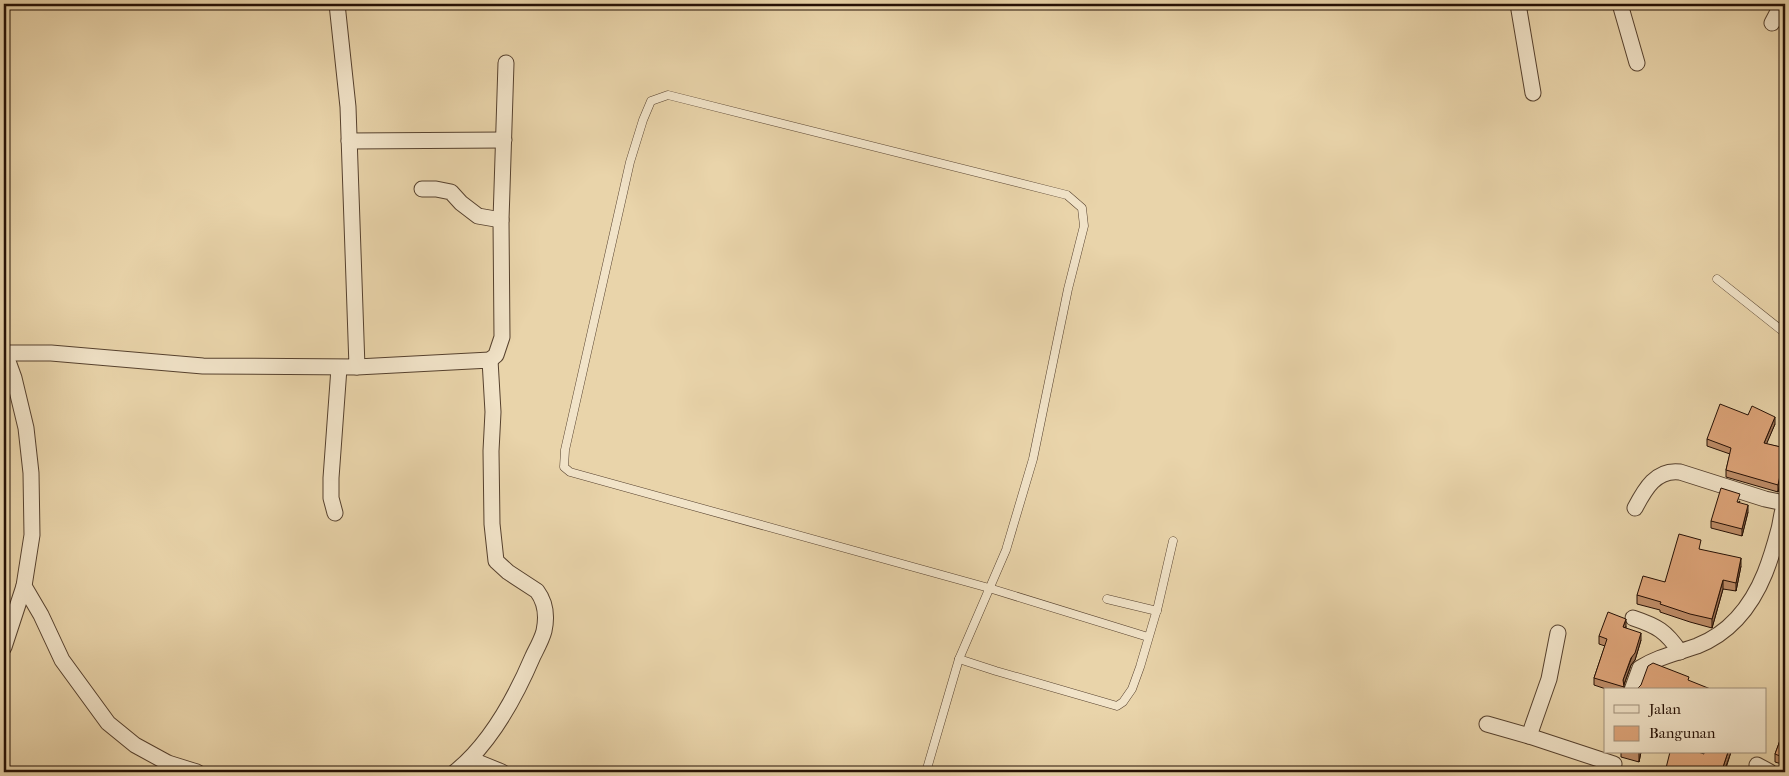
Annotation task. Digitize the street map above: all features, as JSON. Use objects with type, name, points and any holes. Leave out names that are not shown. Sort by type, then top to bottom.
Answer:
[{"type":"street","points":[[337,4],[344,57],[349,141],[357,367]]},
{"type":"street","points":[[1518,4],[1533,94]]},
{"type":"street","points":[[1620,4],[1637,63]]},
{"type":"street","points":[[1772,23],[1782,4]]},
{"type":"street","points":[[4,647],[24,586],[32,534],[31,473],[26,428],[14,378],[4,353],[51,353],[203,366],[339,368],[490,360],[496,354],[502,337],[501,220],[506,63]]},
{"type":"street","points":[[349,141],[504,140]]},
{"type":"street","points":[[422,189],[451,192],[461,203],[478,216],[501,220]]},
{"type":"street","points":[[455,772],[470,759],[506,710],[544,632],[545,608],[537,591],[508,572],[496,561],[492,524],[490,451],[493,412],[490,360]]},
{"type":"street","points":[[335,513],[331,498],[331,478],[339,368]]},
{"type":"street","points":[[1633,688],[1640,668],[1653,660],[1680,652],[1715,637],[1730,626],[1742,613],[1760,587],[1771,560],[1785,504],[1680,472],[1670,471],[1654,480],[1641,496],[1635,508]]},
{"type":"street","points":[[24,586],[41,615],[62,660],[108,723],[135,745],[168,763],[197,772]]},
{"type":"street","points":[[1633,618],[1662,629],[1671,638],[1680,652]]},
{"type":"street","points":[[1529,736],[1549,679],[1558,633]]},
{"type":"street","points":[[1488,724],[1614,763]]},
{"type":"street","points":[[470,759],[502,772]]},
{"type":"lane","points":[[926,772],[959,658],[989,588],[998,571],[1006,550],[1033,459],[1068,289],[1084,226],[1082,208],[1067,195],[668,95],[651,101],[630,162],[565,450],[564,467],[570,472],[989,588],[1148,637]]},
{"type":"lane","points":[[1717,279],[1785,333]]},
{"type":"lane","points":[[959,658],[996,671],[1117,706],[1123,702],[1132,689],[1157,611],[1173,541]]},
{"type":"lane","points":[[1107,599],[1157,611]]},
{"type":"building","points":[[1720,404],[1748,415],[1752,406],[1775,417],[1764,443],[1785,448],[1778,485],[1726,470],[1731,448],[1707,439]]},
{"type":"building","points":[[1721,488],[1740,494],[1737,502],[1748,505],[1742,529],[1711,521]]},
{"type":"building","points":[[1679,534],[1701,540],[1699,549],[1741,558],[1736,583],[1723,580],[1712,619],[1690,614],[1660,604],[1661,602],[1637,595],[1643,576],[1665,582]]},
{"type":"building","points":[[1608,612],[1626,619],[1623,627],[1641,633],[1635,653],[1631,658],[1623,680],[1624,687],[1594,678],[1607,639],[1599,636]]},
{"type":"building","points":[[1653,663],[1689,677],[1688,680],[1708,688],[1638,688],[1648,666]]},
{"type":"building","points":[[1785,727],[1785,758],[1775,754]]},
{"type":"building","points":[[1670,754],[1727,754],[1723,767],[1739,772],[1682,772],[1666,768]]}]
